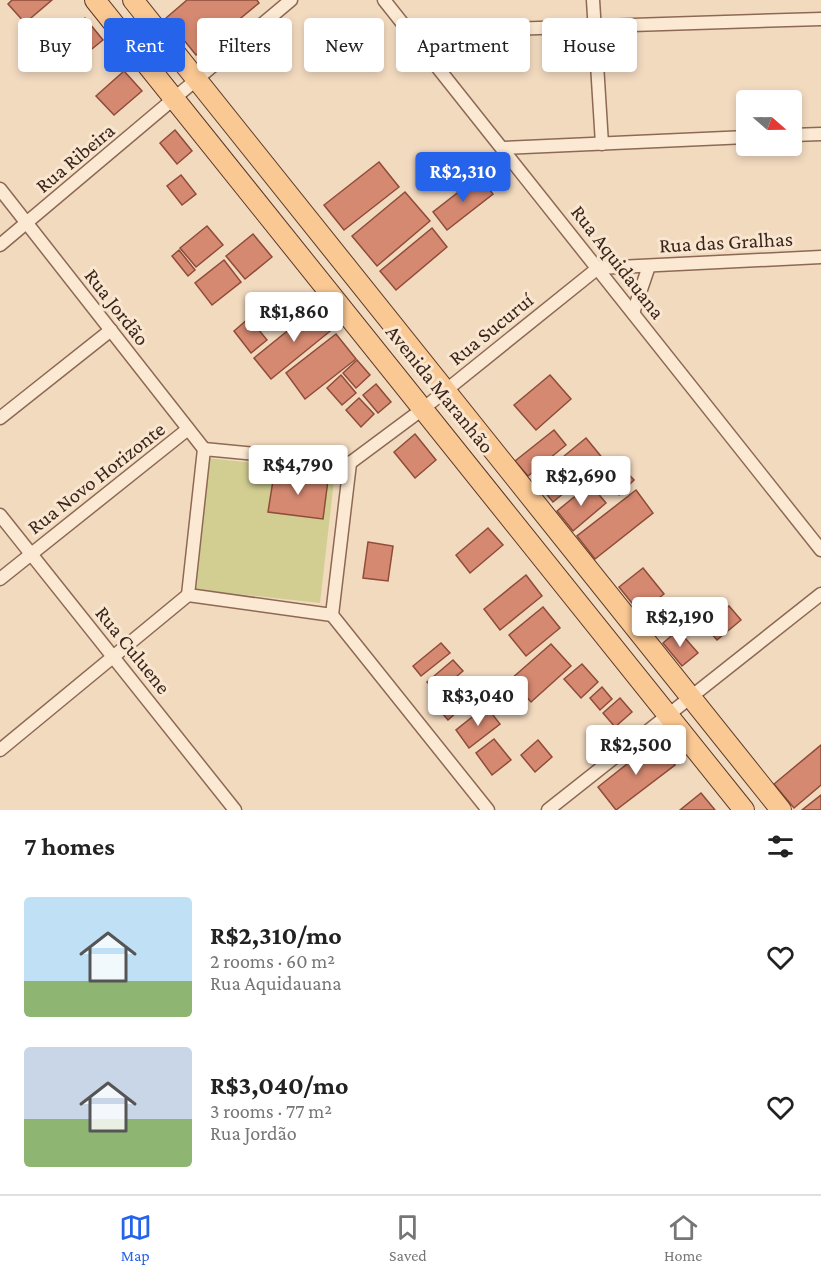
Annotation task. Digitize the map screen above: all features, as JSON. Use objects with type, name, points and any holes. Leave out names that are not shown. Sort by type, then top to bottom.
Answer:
[{"type":"main road","name":"Avenida Maranhão","points":[[95,0],[744,810]]},
{"type":"main road","name":"Avenida Maranhão","points":[[134,0],[781,810]]},
{"type":"street","name":"Rua Ribeira","points":[[0,245],[291,0]]},
{"type":"street","name":"Rua Aquidauana","points":[[384,0],[399,18]]},
{"type":"street","points":[[593,0],[595,18]]},
{"type":"street","points":[[637,25],[821,19]]},
{"type":"street","name":"Rua Aquidauana","points":[[442,72],[821,550]]},
{"type":"street","points":[[598,72],[602,144]]},
{"type":"street","points":[[802,135],[821,134]]},
{"type":"street","points":[[503,148],[736,138]]},
{"type":"street","name":"Rua Jordão","points":[[0,189],[204,449]]},
{"type":"street","name":"Rua das Gralhas","points":[[598,268],[821,257]]},
{"type":"street","points":[[633,313],[649,266]]},
{"type":"street","name":"Rua Sucuruí","points":[[350,463],[424,408],[598,268]]},
{"type":"street","points":[[0,418],[111,330]]},
{"type":"street","name":"Rua Novo Horizonte","points":[[0,579],[188,429]]},
{"type":"street","points":[[0,750],[188,595],[204,449],[350,463],[332,615]]},
{"type":"street","name":"Rua Culuene","points":[[0,515],[235,810]]},
{"type":"street","points":[[548,810],[821,594]]},
{"type":"street","points":[[188,595],[332,615],[488,810]]},
{"type":"shaded area","points":[[207,458],[335,472],[320,603],[192,589]]},
{"type":"building","points":[[12,0],[52,0],[31,18],[21,18],[8,4]]},
{"type":"building","points":[[187,0],[257,0],[259,3],[241,18],[197,18],[196,55],[185,41],[185,18],[166,18]]},
{"type":"building","points":[[92,27],[103,40],[92,49]]},
{"type":"building","points":[[123,72],[142,91],[114,115],[96,96]]},
{"type":"building","points":[[175,130],[192,151],[177,164],[160,143]]},
{"type":"building","points":[[379,162],[399,187],[344,230],[324,205]]},
{"type":"building","points":[[181,175],[196,194],[182,205],[167,186]]},
{"type":"building","points":[[479,176],[493,194],[447,230],[433,212]]},
{"type":"building","points":[[405,192],[430,221],[377,266],[352,236]]},
{"type":"building","points":[[207,226],[223,245],[196,267],[180,248]]},
{"type":"building","points":[[432,228],[447,247],[396,290],[380,271]]},
{"type":"building","points":[[253,234],[272,257],[245,279],[226,256]]},
{"type":"building","points":[[179,250],[195,270],[188,276],[172,256]]},
{"type":"building","points":[[224,260],[241,282],[212,305],[195,283]]},
{"type":"building","points":[[317,307],[334,328],[271,379],[254,358]]},
{"type":"building","points":[[249,318],[267,340],[251,353],[234,331]]},
{"type":"building","points":[[336,334],[356,359],[305,399],[286,373]]},
{"type":"building","points":[[357,360],[370,375],[356,388],[343,373]]},
{"type":"building","points":[[341,375],[356,393],[342,405],[327,388]]},
{"type":"building","points":[[550,375],[571,399],[536,430],[514,405]]},
{"type":"building","points":[[376,384],[391,402],[378,413],[363,395]]},
{"type":"building","points":[[359,398],[374,414],[361,427],[346,410]]},
{"type":"building","points":[[554,430],[566,445],[528,476],[515,461]]},
{"type":"building","points":[[415,434],[436,460],[415,478],[394,452]]},
{"type":"building","points":[[586,438],[604,460],[553,502],[535,480]]},
{"type":"building","points":[[615,460],[634,480],[619,495],[600,474]]},
{"type":"building","points":[[274,474],[328,480],[323,519],[268,512]]},
{"type":"building","points":[[590,484],[606,503],[573,531],[557,511]]},
{"type":"building","points":[[636,490],[653,513],[595,559],[577,536]]},
{"type":"building","points":[[488,528],[503,545],[470,573],[456,555]]},
{"type":"building","points":[[368,542],[393,546],[388,581],[363,578]]},
{"type":"building","points":[[643,568],[664,594],[640,613],[619,587]]},
{"type":"building","points":[[526,575],[542,596],[500,630],[484,609]]},
{"type":"building","points":[[729,606],[741,620],[717,640],[705,626]]},
{"type":"building","points":[[543,607],[560,628],[526,656],[509,635]]},
{"type":"building","points":[[678,630],[698,653],[682,666],[663,643]]},
{"type":"building","points":[[441,643],[450,653],[421,676],[413,666]]},
{"type":"building","points":[[551,644],[571,666],[531,702],[511,679]]},
{"type":"building","points":[[453,660],[463,671],[437,693],[427,682]]},
{"type":"building","points":[[582,664],[598,682],[581,698],[564,679]]},
{"type":"building","points":[[461,682],[474,697],[448,720],[434,704]]},
{"type":"building","points":[[602,687],[612,699],[600,710],[590,698]]},
{"type":"building","points":[[620,698],[632,712],[615,727],[603,713]]},
{"type":"building","points":[[486,706],[500,724],[469,748],[456,730]]},
{"type":"building","points":[[494,739],[511,760],[492,775],[476,753]]},
{"type":"building","points":[[538,740],[552,757],[535,772],[521,755]]},
{"type":"building","points":[[656,741],[675,765],[616,810],[598,787]]},
{"type":"building","points":[[821,745],[821,785],[794,808],[774,784]]},
{"type":"building","points":[[701,793],[715,810],[680,810]]},
{"type":"building","points":[[821,795],[821,810],[802,810]]}]
